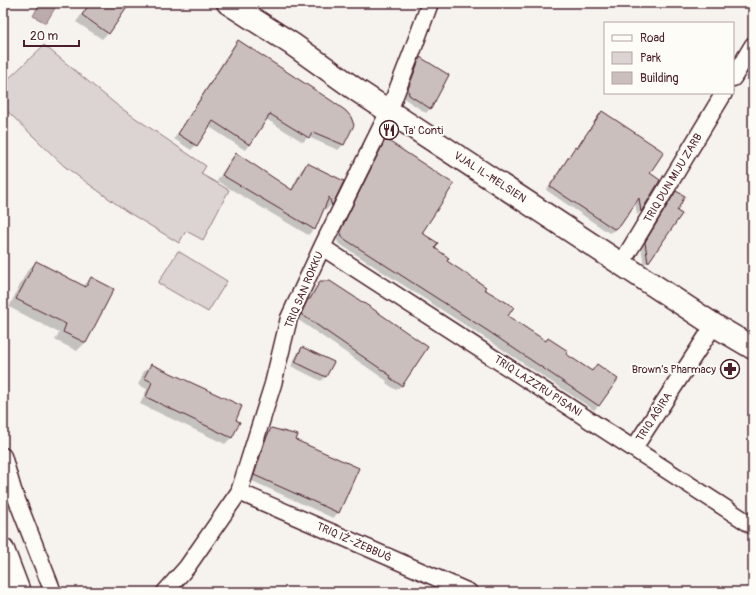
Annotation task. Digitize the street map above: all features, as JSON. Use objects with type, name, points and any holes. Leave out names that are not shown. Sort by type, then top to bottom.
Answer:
[{"type":"main road","name":"VJAL IL-ĦELSIEN","points":[[228,3],[292,44],[358,91],[621,264],[714,325],[753,348]]},
{"type":"main road","points":[[3,550],[19,592]]},
{"type":"street","name":"TRIQ SAN ROKKU","points":[[165,592],[187,567],[239,492],[273,384],[290,318],[322,247],[390,111],[430,3]]},
{"type":"street","points":[[734,76],[753,45]]},
{"type":"street","name":"TRIQ DUN MIJU ZARB","points":[[621,264],[723,94]]},
{"type":"street","name":"TRIQ LAZZRU PISANI","points":[[322,247],[753,526]]},
{"type":"street","name":"TRIQ AĠIRA","points":[[634,448],[714,325]]},
{"type":"street","points":[[3,456],[13,490],[53,592]]},
{"type":"street","name":"TRIQ IŻ-ŻEBBUĠ","points":[[239,492],[437,586],[469,592]]},
{"type":"green space","points":[[44,45],[118,106],[206,166],[201,174],[229,190],[203,240],[186,231],[179,243],[126,211],[64,166],[3,107],[3,84]]},
{"type":"green space","points":[[178,251],[227,281],[208,312],[158,283]]},
{"type":"shaded area","points":[[40,3],[58,3],[46,23],[33,16]]},
{"type":"building","points":[[90,3],[130,3],[109,34],[82,15]]},
{"type":"building","points":[[238,40],[346,111],[351,117],[354,125],[344,145],[313,132],[309,138],[270,114],[250,145],[213,121],[197,146],[178,134]]},
{"type":"building","points":[[420,57],[449,75],[431,109],[409,95],[408,89]]},
{"type":"building","points":[[602,111],[664,152],[650,173],[660,180],[641,212],[639,198],[620,226],[614,229],[550,186],[575,147],[577,148]]},
{"type":"building","points":[[385,140],[454,184],[422,233],[438,243],[435,248],[449,258],[447,261],[486,287],[484,289],[514,307],[508,316],[546,341],[548,338],[568,351],[566,354],[592,371],[597,364],[618,379],[599,406],[488,331],[343,238],[340,231]]},
{"type":"building","points":[[236,153],[292,190],[307,163],[344,181],[332,206],[329,197],[315,230],[222,175]]},
{"type":"building","points":[[676,191],[685,196],[677,211],[682,214],[648,263],[645,242]]},
{"type":"building","points":[[36,261],[86,287],[91,277],[114,289],[86,343],[63,332],[66,324],[16,299]]},
{"type":"building","points":[[320,281],[330,281],[428,347],[402,386],[390,378],[391,376],[301,314],[308,299],[310,299]]},
{"type":"building","points":[[302,347],[334,362],[326,377],[295,362]]},
{"type":"building","points":[[151,364],[242,406],[236,420],[240,422],[232,438],[146,397],[152,382],[144,378]]},
{"type":"building","points":[[271,428],[298,435],[296,440],[359,468],[339,513],[254,475],[265,441]]},
{"type":"place","name":"Ta' Conti","points":[[389,130]]},
{"type":"place","name":"Brown’s Pharmacy","points":[[730,369]]}]
